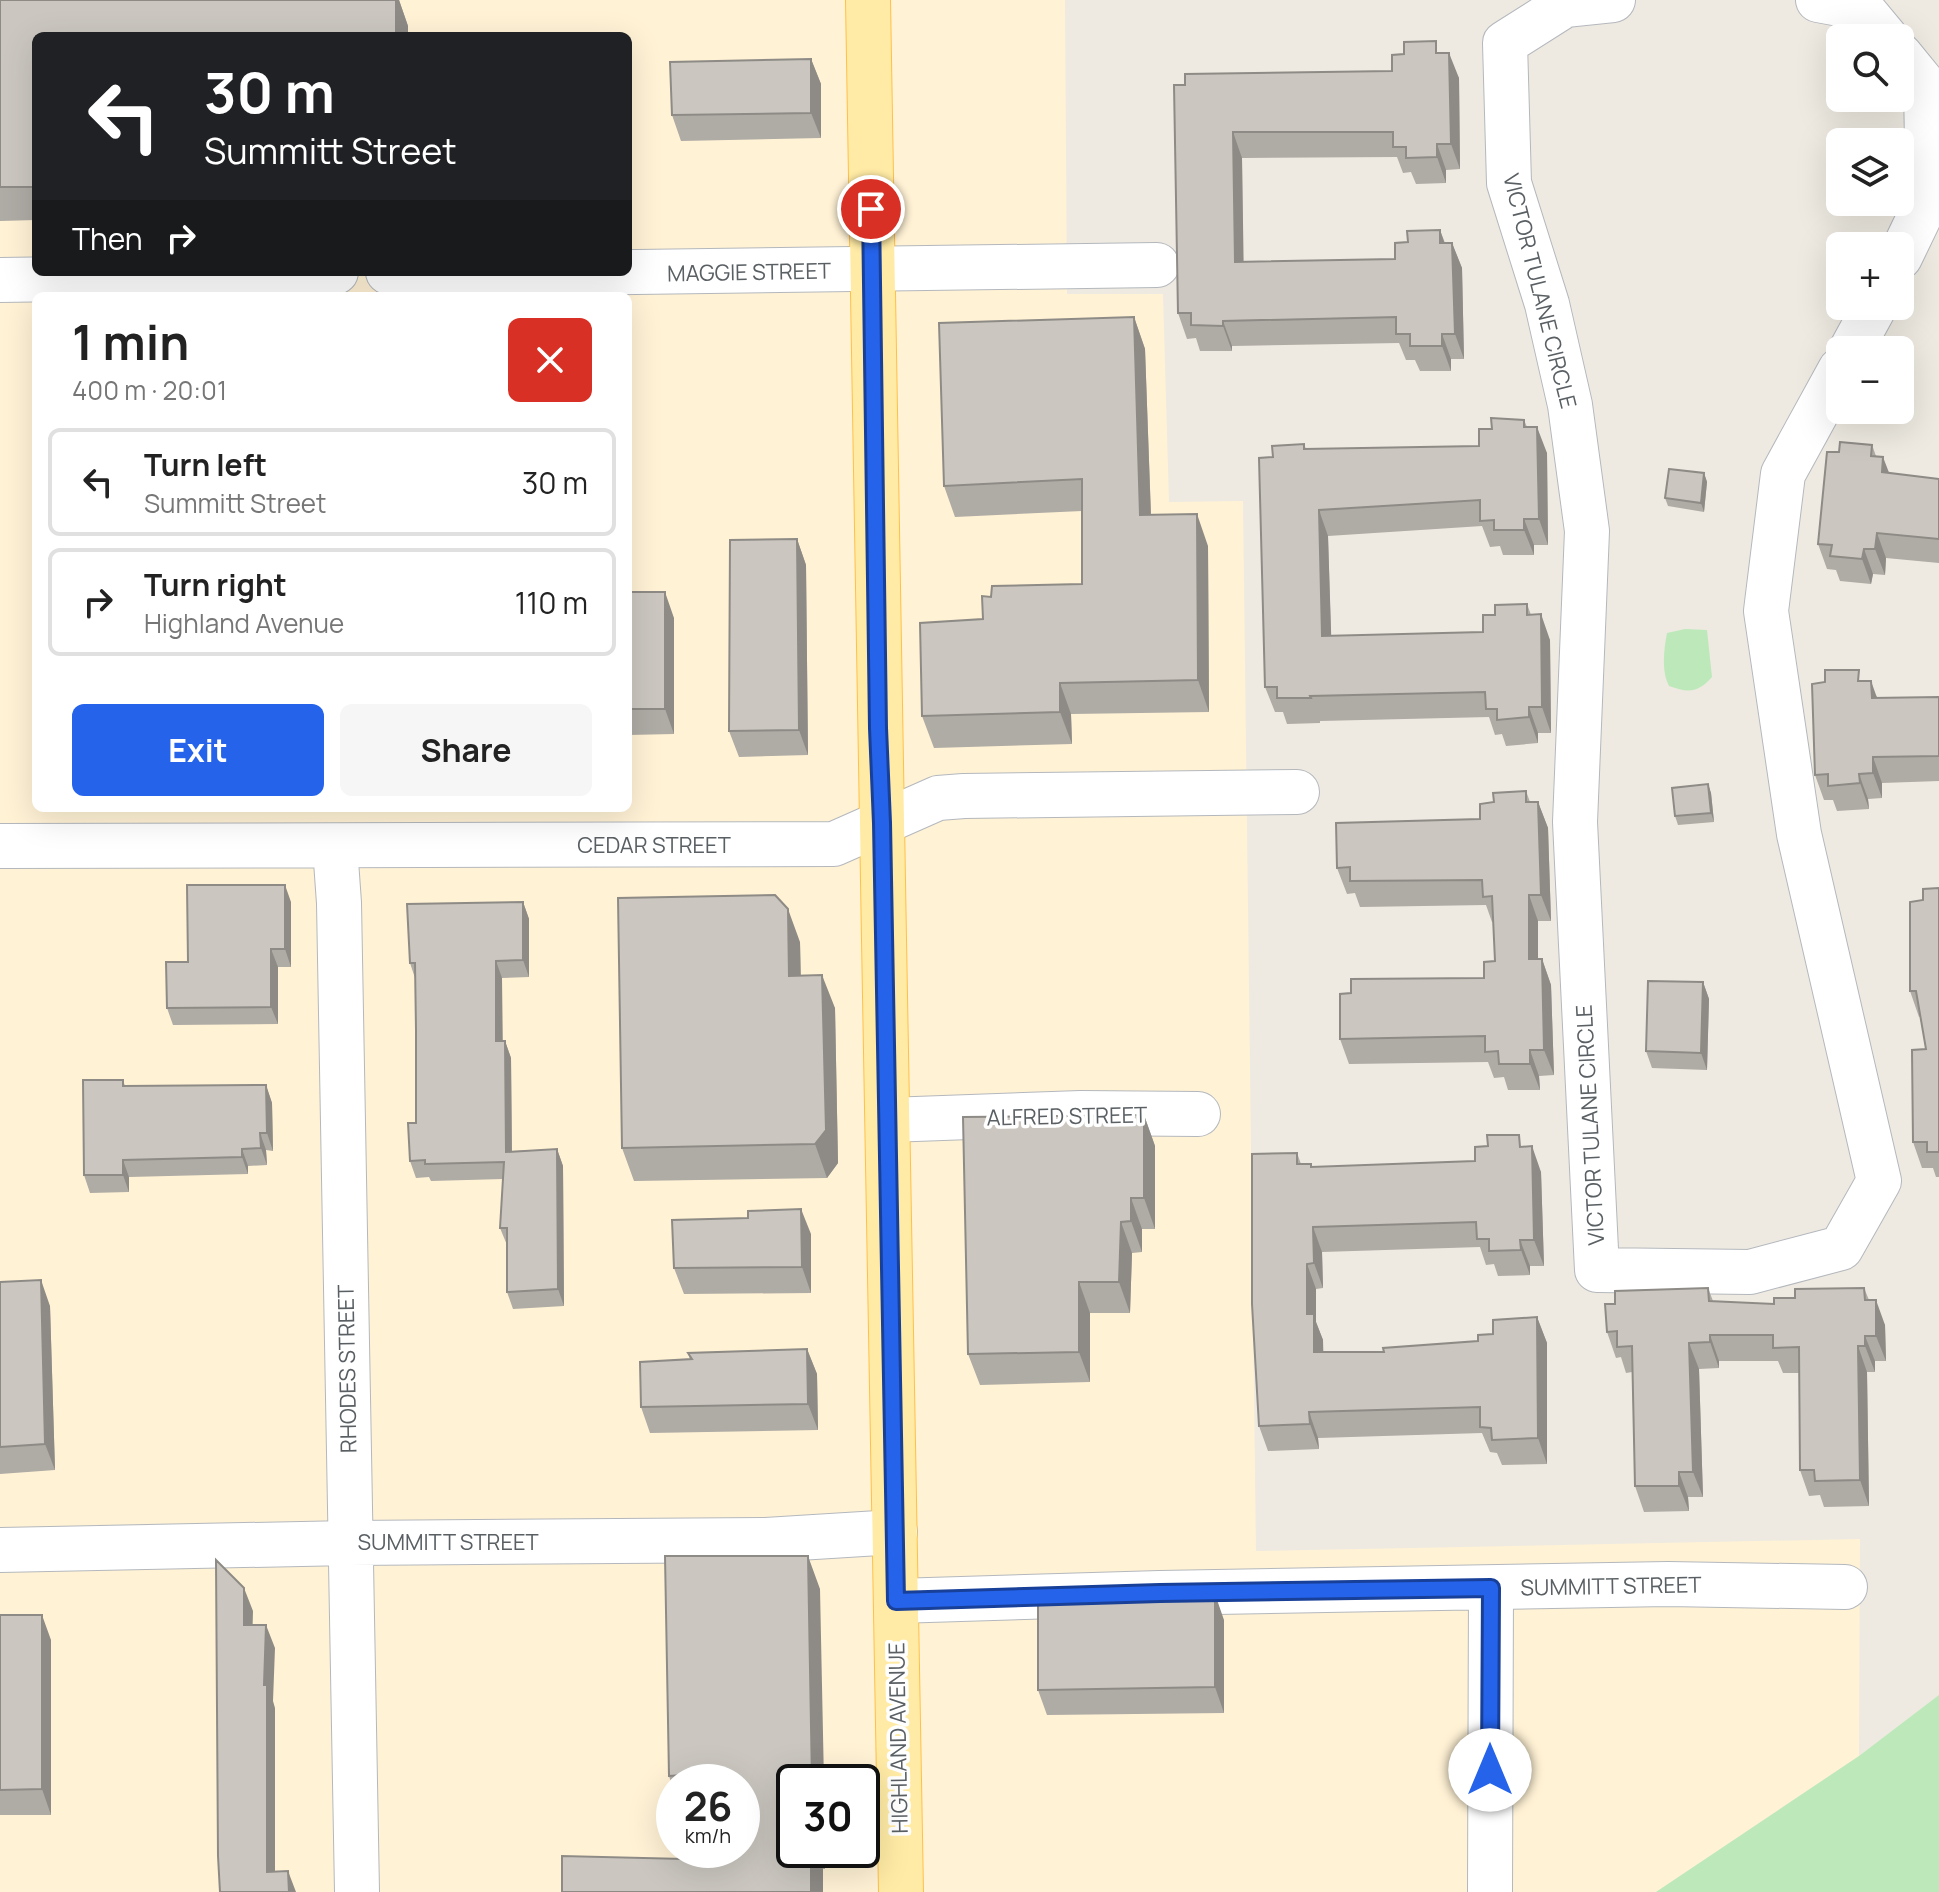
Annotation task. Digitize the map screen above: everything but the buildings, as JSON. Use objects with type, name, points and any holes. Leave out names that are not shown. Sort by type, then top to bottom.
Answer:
[{"type":"main road","name":"HIGHLAND AVENUE","points":[[868,0],[878,727],[901,1892]]},
{"type":"street","name":"VICTOR TULANE CIRCLE","points":[[1613,0],[1565,5],[1505,43],[1509,183],[1547,304],[1570,405],[1587,531],[1575,822],[1597,1270],[1750,1272],[1841,1248],[1879,1181],[1799,834],[1766,611],[1783,474],[1826,396]]},
{"type":"street","points":[[1818,0],[1861,8],[1874,24]]},
{"type":"street","points":[[1912,232],[1928,199],[1926,87],[1914,72]]},
{"type":"street","name":"MAGGIE STREET","points":[[632,272],[1157,265]]},
{"type":"street","points":[[0,280],[214,276]]},
{"type":"street","name":"CEDAR STREET","points":[[0,846],[834,844],[938,798],[1297,792]]},
{"type":"street","name":"RHODES STREET","points":[[335,847],[339,903],[357,1892]]},
{"type":"street","name":"ALFRED STREET","points":[[888,1120],[1081,1113],[1198,1114]]},
{"type":"street","name":"SUMMITT STREET","points":[[0,1550],[349,1543],[766,1540],[895,1532]]},
{"type":"street","name":"SUMMITT STREET","points":[[896,1601],[1668,1584],[1845,1587]]},
{"type":"street","points":[[1490,1892],[1491,1588]]},
{"type":"shaded area","points":[[0,0],[1065,0],[1067,294],[1163,294],[1169,502],[1243,501],[1256,1551],[1860,1539],[1859,1756],[1656,1892],[0,1892]]},
{"type":"green space","points":[[1685,629],[1707,630],[1712,677],[1692,690],[1669,686],[1664,667],[1667,633]]},
{"type":"green space","points":[[1939,1695],[1939,1892],[1656,1892],[1859,1756]]},
{"type":"route","points":[[871,209],[896,1601],[1491,1588],[1490,1770]]}]
